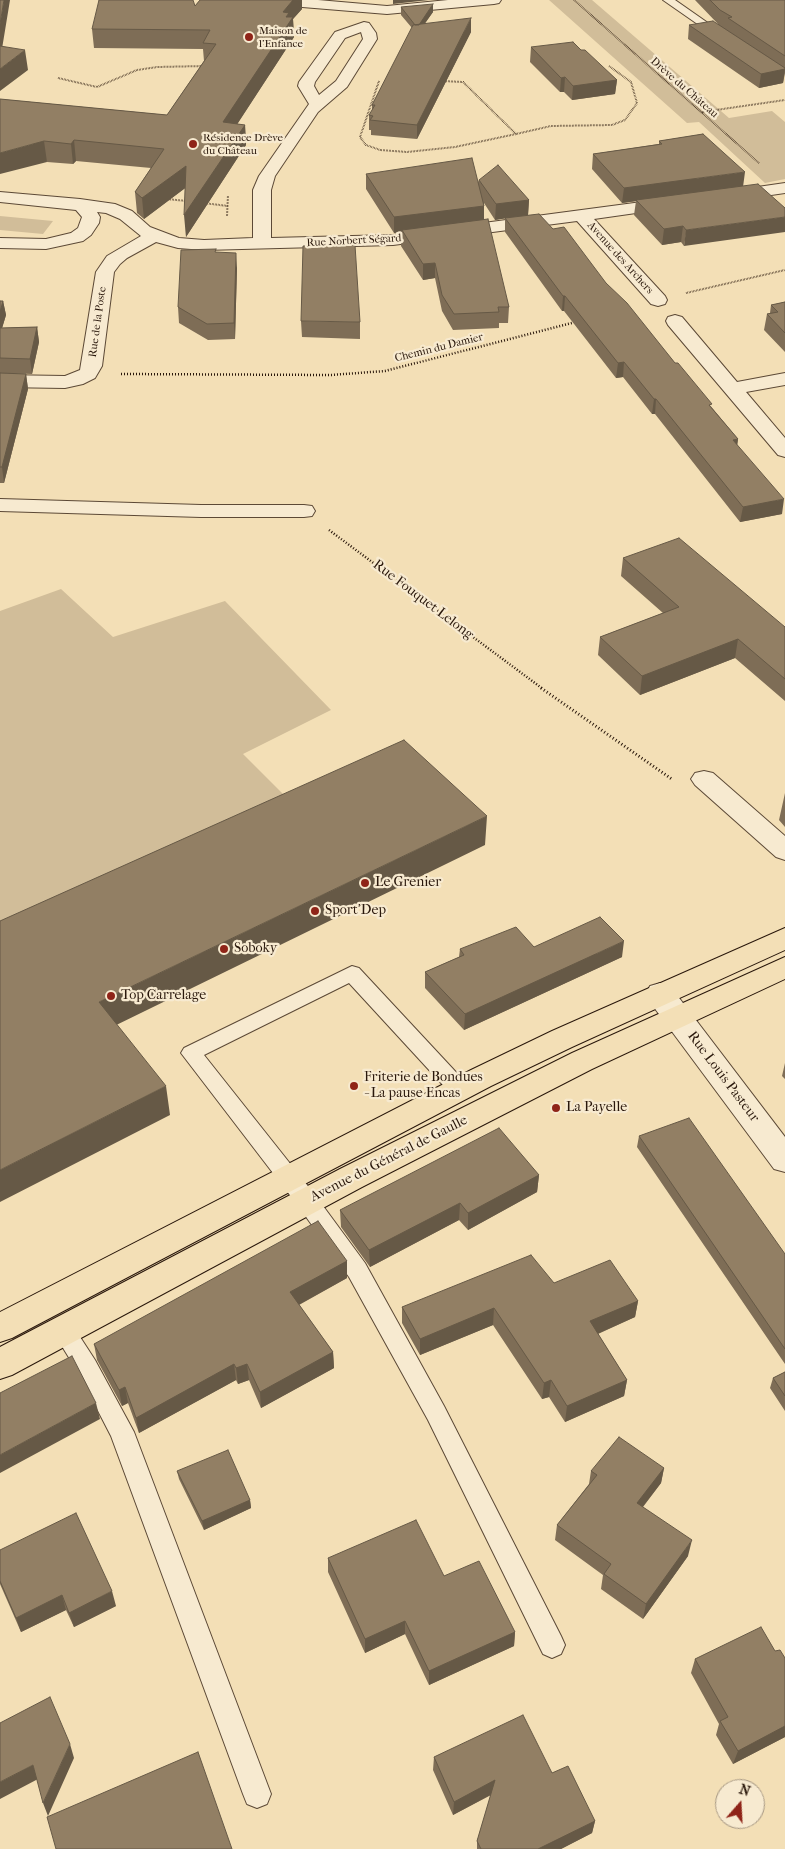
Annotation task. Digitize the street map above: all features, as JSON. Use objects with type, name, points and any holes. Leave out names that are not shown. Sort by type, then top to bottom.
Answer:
[{"type":"main road","name":"Avenue du Général de Gaulle","points":[[0,1364],[307,1201],[582,1061],[668,1005],[785,938]]},
{"type":"main road","name":"Avenue du Général de Gaulle","points":[[0,1328],[288,1177],[562,1039],[785,966]]},
{"type":"street","points":[[266,0],[376,10],[400,10],[494,0]]},
{"type":"street","points":[[364,26],[366,20],[376,10]]},
{"type":"street","points":[[262,244],[264,183],[312,109],[339,88],[370,39],[371,36],[364,26]]},
{"type":"street","points":[[317,104],[306,86],[307,82],[340,35],[364,26]]},
{"type":"street","points":[[717,197],[785,188]]},
{"type":"street","name":"Rue Norbert Ségard","points":[[0,197],[100,206],[126,215],[144,231],[154,236],[189,244],[393,240],[688,201]]},
{"type":"street","points":[[0,243],[46,244],[63,242],[77,237],[85,231],[90,223],[88,211],[80,204]]},
{"type":"street","name":"Avenue des Archers","points":[[582,216],[658,300]]},
{"type":"street","name":"Rue de la Poste","points":[[0,381],[65,382],[76,380],[88,374],[92,366],[108,266],[130,248],[154,236]]},
{"type":"street","points":[[675,321],[785,451]]},
{"type":"street","points":[[732,388],[785,379]]},
{"type":"street","points":[[0,505],[201,511],[304,511]]},
{"type":"street","points":[[704,779],[785,851]]},
{"type":"street","name":"Rue Louis Pasteur","points":[[668,1005],[785,1160]]},
{"type":"lane","points":[[668,0],[731,42]]},
{"type":"lane","points":[[460,1090],[352,973],[191,1053],[347,1255],[372,1296],[436,1413],[552,1645]]},
{"type":"lane","points":[[63,1330],[122,1432],[257,1794]]},
{"type":"path","name":"Drève du Château","points":[[574,0],[764,168]]},
{"type":"path","points":[[58,78],[97,87],[137,70],[157,67],[208,66]]},
{"type":"path","points":[[381,76],[360,137],[366,146],[380,150],[407,152],[455,147],[551,126],[612,125],[625,120],[637,103],[631,82],[609,66]]},
{"type":"path","points":[[436,80],[463,82],[516,134]]},
{"type":"path","points":[[701,112],[785,100]]},
{"type":"path","points":[[164,199],[192,202]]},
{"type":"path","points":[[201,203],[228,206]]},
{"type":"path","points":[[658,300],[785,270]]},
{"type":"path","name":"Chemin du Damier","points":[[88,374],[331,375],[385,371],[430,361],[578,321]]},
{"type":"path","name":"Rue Fouquet Lelong","points":[[304,511],[546,691],[684,788],[704,779]]},
{"type":"shaded area","points":[[549,0],[592,0],[729,118],[772,111],[785,122],[785,179],[765,183],[699,122],[687,123]]},
{"type":"shaded area","points":[[0,216],[53,221],[43,234],[0,230]]},
{"type":"shaded area","points":[[61,589],[113,637],[225,601],[331,710],[243,754],[298,809],[0,944],[0,611]]},
{"type":"building","points":[[0,0],[4,0],[0,24]]},
{"type":"building","points":[[99,0],[193,0],[195,6],[200,0],[293,0],[283,12],[289,13],[286,17],[293,17],[223,122],[245,125],[184,215],[186,166],[142,198],[135,192],[164,149],[74,140],[71,144],[44,141],[0,153],[0,99],[167,115],[216,44],[203,43],[210,30],[92,29]]},
{"type":"building","points":[[710,0],[785,0],[785,56],[728,18],[732,17],[720,10]]},
{"type":"building","points":[[433,4],[419,25],[415,25],[401,7]]},
{"type":"building","points":[[471,18],[417,125],[370,120],[373,116],[369,115],[375,105],[372,105],[413,25]]},
{"type":"building","points":[[713,21],[785,69],[761,74],[689,25]]},
{"type":"building","points":[[573,42],[581,50],[585,50],[617,80],[573,86],[565,77],[561,78],[531,47]]},
{"type":"building","points":[[0,46],[25,50],[0,69]]},
{"type":"building","points":[[703,134],[745,172],[624,188],[593,154],[662,144],[659,141]]},
{"type":"building","points":[[472,158],[484,206],[394,217],[366,174]]},
{"type":"building","points":[[498,165],[529,200],[496,204],[479,180]]},
{"type":"building","points":[[758,184],[785,208],[785,217],[686,230],[683,226],[664,229],[636,200]]},
{"type":"building","points":[[539,214],[553,229],[564,227],[606,283],[627,303],[675,363],[678,363],[712,404],[709,405],[738,439],[733,440],[784,499],[743,507],[624,362],[618,363],[565,296],[563,296],[505,218]]},
{"type":"building","points":[[488,219],[509,307],[498,307],[499,312],[454,314],[442,295],[435,263],[423,264],[402,230]]},
{"type":"building","points":[[355,245],[360,322],[301,321],[303,246]]},
{"type":"building","points":[[216,249],[215,252],[236,253],[234,323],[207,324],[178,307],[181,250]]},
{"type":"building","points":[[0,301],[3,301],[0,312]]},
{"type":"building","points":[[785,302],[785,333],[767,314],[778,312],[771,305]]},
{"type":"building","points":[[37,327],[30,359],[0,358],[0,328]]},
{"type":"building","points":[[0,373],[26,374],[2,467],[0,467]]},
{"type":"building","points":[[679,538],[785,627],[785,679],[738,639],[642,676],[600,637],[679,607],[623,558]]},
{"type":"building","points":[[404,740],[487,816],[99,1002],[166,1086],[0,1170],[0,921]]},
{"type":"building","points":[[600,917],[624,941],[465,1014],[425,972],[464,955],[460,949],[516,927],[534,947]]},
{"type":"building","points":[[689,1118],[785,1254],[785,1349],[639,1136]]},
{"type":"building","points":[[499,1128],[539,1175],[468,1213],[460,1203],[369,1250],[340,1210]]},
{"type":"building","points":[[318,1221],[347,1261],[290,1292],[333,1352],[260,1392],[247,1364],[236,1368],[234,1364],[136,1418],[125,1387],[119,1390],[94,1344]]},
{"type":"building","points":[[531,1255],[554,1283],[610,1260],[638,1301],[590,1321],[627,1380],[567,1406],[551,1380],[544,1383],[494,1308],[420,1339],[402,1307]]},
{"type":"building","points":[[72,1356],[96,1403],[0,1455],[0,1393]]},
{"type":"building","points":[[785,1372],[785,1396],[773,1378]]},
{"type":"building","points":[[619,1437],[664,1468],[637,1503],[692,1540],[646,1604],[604,1574],[611,1564],[557,1525],[597,1475],[591,1471]]},
{"type":"building","points":[[228,1450],[250,1500],[202,1521],[177,1471]]},
{"type":"building","points":[[76,1513],[112,1591],[69,1613],[62,1595],[16,1618],[0,1581],[0,1550]]},
{"type":"building","points":[[416,1520],[444,1576],[479,1561],[515,1632],[429,1671],[405,1621],[365,1639],[328,1558]]},
{"type":"building","points":[[761,1627],[775,1651],[780,1650],[785,1658],[785,1726],[738,1751],[720,1721],[728,1717],[695,1659]]},
{"type":"building","points":[[50,1697],[70,1744],[43,1803],[33,1765],[0,1782],[0,1723]]},
{"type":"building","points":[[523,1715],[552,1773],[568,1766],[595,1821],[538,1849],[481,1849],[477,1841],[495,1780],[454,1802],[434,1757]]},
{"type":"building","points":[[198,1752],[232,1849],[56,1849],[47,1817]]},
{"type":"place","name":"Maison de l'Enfance","points":[[249,37]]},
{"type":"place","name":"Résidence Drève du Château","points":[[193,144]]},
{"type":"place","name":"Le Grenier","points":[[365,883]]},
{"type":"place","name":"Sport'Dep","points":[[315,911]]},
{"type":"place","name":"Soboky","points":[[224,949]]},
{"type":"place","name":"Top Carrelage","points":[[111,996]]},
{"type":"place","name":"Friterie de Bondues - La pause Encas","points":[[354,1086]]},
{"type":"place","name":"La Payelle","points":[[556,1108]]}]
